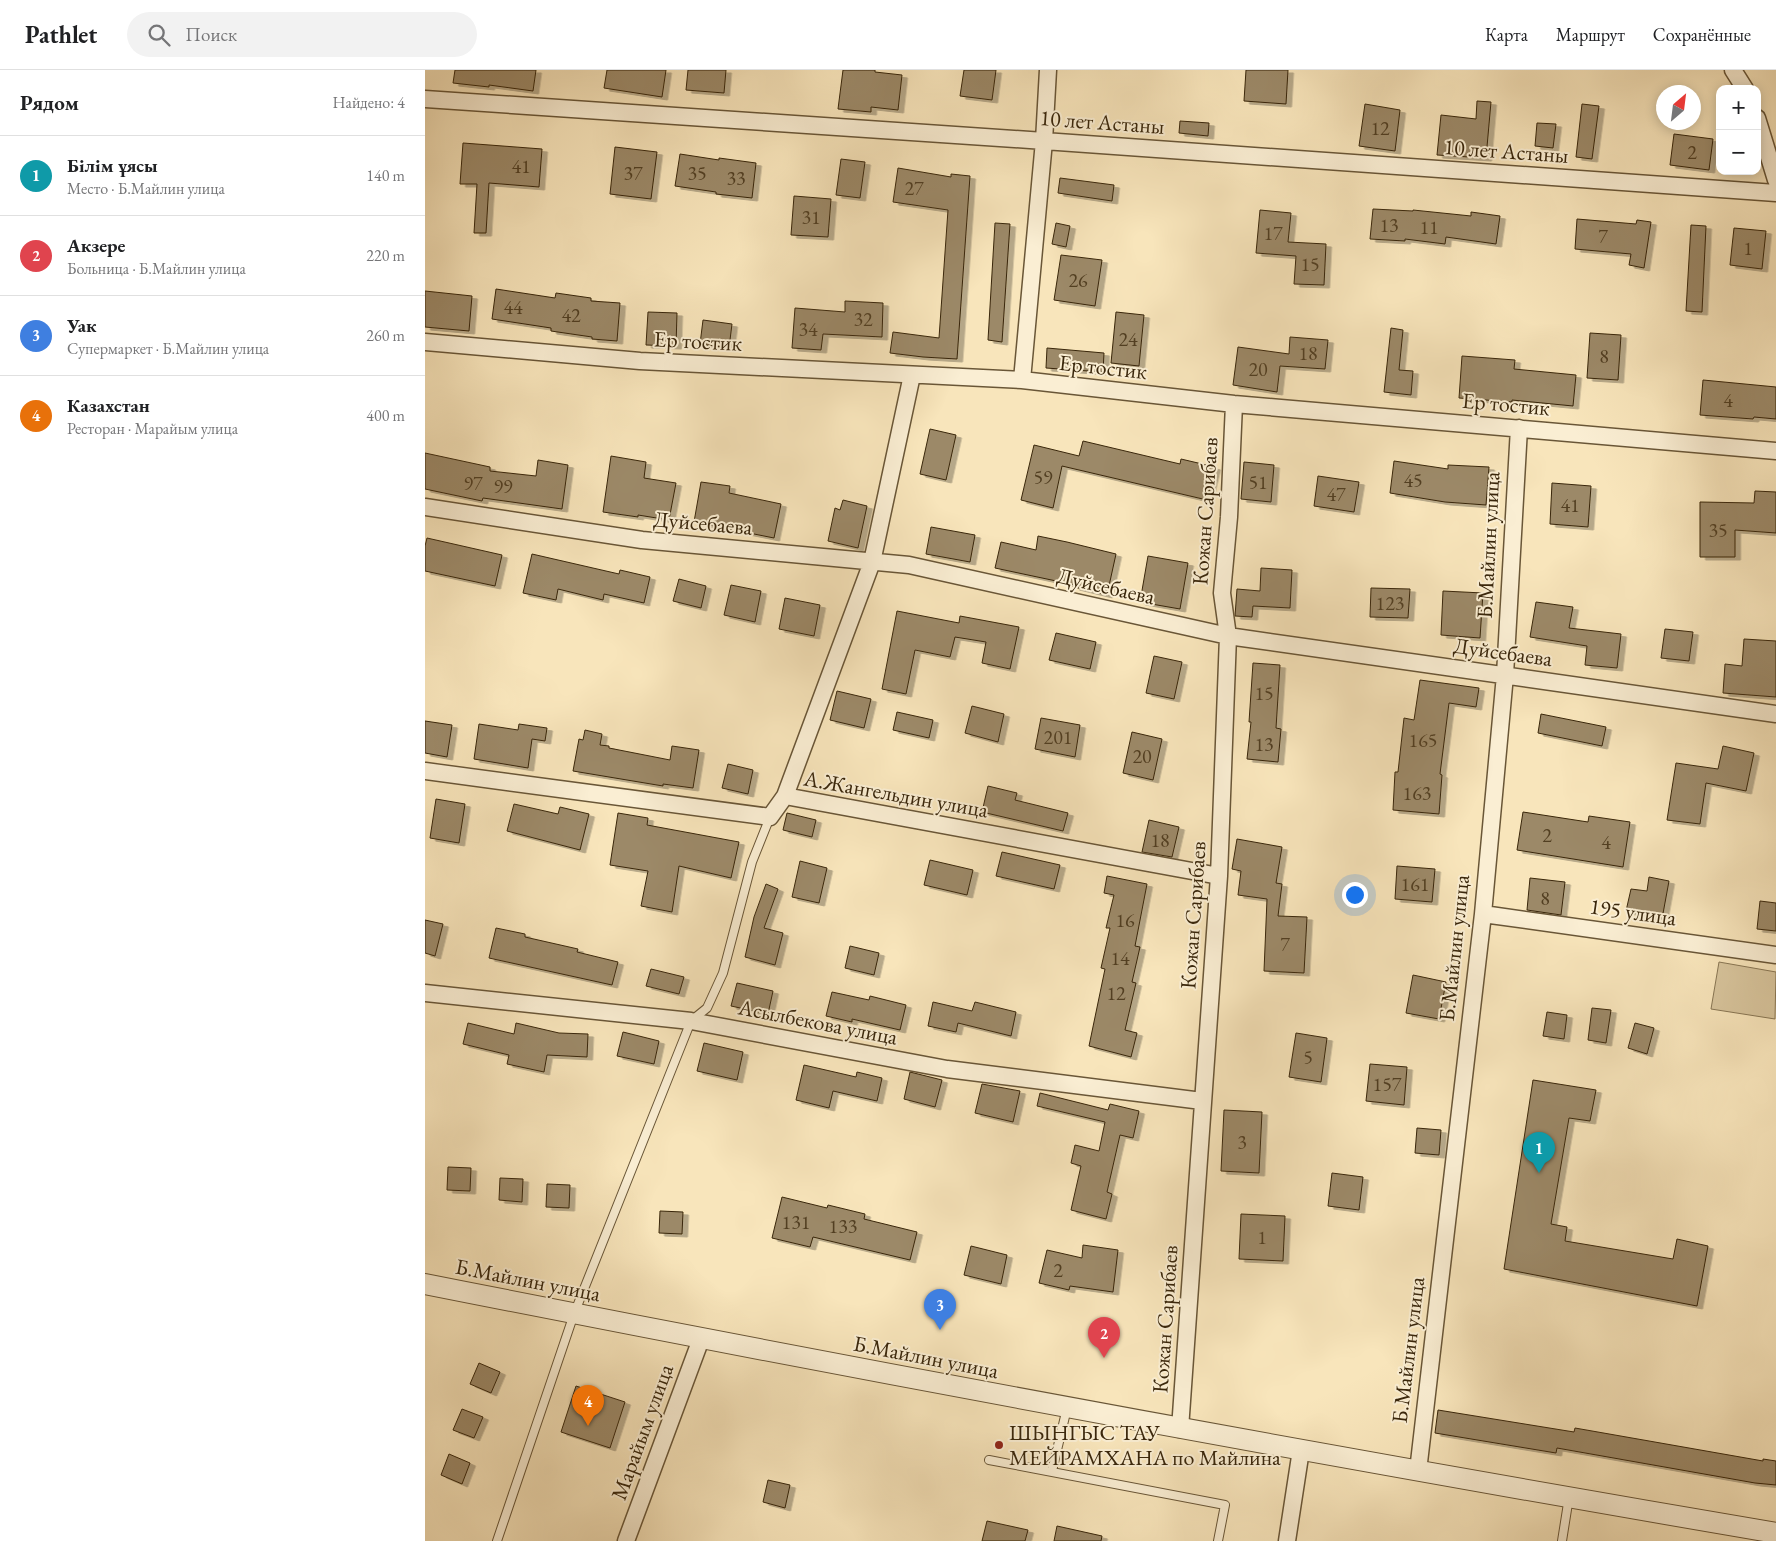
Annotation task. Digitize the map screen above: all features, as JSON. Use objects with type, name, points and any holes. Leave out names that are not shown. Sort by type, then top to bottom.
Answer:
[{"type":"street","points":[[1022,380],[1044,141],[1048,70]]},
{"type":"street","points":[[1733,70],[1742,85]]},
{"type":"street","name":"10 лет Астаны","points":[[425,99],[1776,193]]},
{"type":"street","points":[[1761,130],[1776,180]]},
{"type":"street","name":"Ер тостик","points":[[425,342],[640,361],[1022,380],[1234,404],[1776,451]]},
{"type":"street","points":[[785,796],[872,562],[913,375]]},
{"type":"street","name":"Кожан Сарибаев","points":[[1180,1429],[1219,876],[1228,636],[1222,593],[1229,517],[1234,404]]},
{"type":"street","name":"Б.Майлин улица","points":[[1418,1471],[1483,914],[1505,674],[1519,428]]},
{"type":"street","name":"Дуйсебаева","points":[[425,507],[642,540],[909,565],[1228,636],[1776,714]]},
{"type":"street","points":[[425,771],[770,817]]},
{"type":"street","name":"А.Жангельдин улица","points":[[770,817],[785,796],[1219,876]]},
{"type":"street","name":"195 улица","points":[[1483,914],[1776,955]]},
{"type":"street","name":"Асылбекова улица","points":[[425,993],[691,1021],[947,1068],[1202,1101]]},
{"type":"street","name":"Б.Майлин улица","points":[[425,1284],[701,1339],[1067,1408],[1569,1497],[1749,1535],[1776,1533]]},
{"type":"street","name":"Марайым улица","points":[[626,1541],[701,1339]]},
{"type":"street","points":[[1287,1541],[1301,1450]]},
{"type":"lane","points":[[497,1541],[574,1314],[691,1021],[707,1008],[723,973],[752,862],[770,817]]},
{"type":"lane","points":[[1052,1471],[1067,1408]]},
{"type":"lane","points":[[989,1460],[1225,1505],[1217,1541]]},
{"type":"lane","points":[[1562,1541],[1569,1497]]},
{"type":"shaded area","points":[[1719,962],[1776,972],[1775,1019],[1711,1009]]},
{"type":"building","points":[[455,70],[536,70],[533,91],[489,85],[489,87],[453,83]]},
{"type":"building","points":[[607,70],[666,70],[662,97],[604,88]]},
{"type":"building","points":[[688,70],[726,70],[724,93],[686,90]]},
{"type":"building","points":[[843,70],[875,70],[875,72],[902,75],[898,110],[871,107],[871,112],[838,109]]},
{"type":"building","points":[[964,70],[996,70],[992,100],[960,96]]},
{"type":"building","points":[[1246,70],[1288,70],[1286,104],[1244,101]]},
{"type":"building","points":[[1477,101],[1491,102],[1486,158],[1437,155],[1441,115],[1476,119]]},
{"type":"building","points":[[1365,104],[1400,110],[1395,151],[1359,146]]},
{"type":"building","points":[[1582,104],[1599,106],[1592,159],[1576,157]]},
{"type":"building","points":[[1180,121],[1209,123],[1208,136],[1179,133]]},
{"type":"building","points":[[1537,123],[1556,124],[1553,148],[1535,146]]},
{"type":"building","points":[[1674,134],[1713,139],[1709,170],[1670,165]]},
{"type":"building","points":[[463,143],[542,149],[539,187],[489,183],[486,233],[474,233],[477,184],[460,184]]},
{"type":"building","points":[[615,147],[657,152],[651,199],[610,194]]},
{"type":"building","points":[[680,154],[756,163],[752,198],[716,194],[716,192],[675,186]]},
{"type":"building","points":[[841,159],[865,162],[860,198],[836,195]]},
{"type":"building","points":[[898,168],[951,177],[951,174],[970,176],[957,359],[890,353],[893,332],[939,338],[948,210],[893,202]]},
{"type":"building","points":[[1060,178],[1114,185],[1112,201],[1058,193]]},
{"type":"building","points":[[794,196],[831,199],[828,237],[791,235]]},
{"type":"building","points":[[1373,209],[1413,210],[1471,216],[1471,212],[1500,216],[1496,244],[1446,237],[1445,244],[1405,239],[1405,241],[1370,239]]},
{"type":"building","points":[[1260,210],[1291,213],[1288,242],[1326,244],[1324,285],[1294,284],[1296,256],[1256,253]]},
{"type":"building","points":[[1577,219],[1636,224],[1637,220],[1651,222],[1644,268],[1629,265],[1631,254],[1575,249]]},
{"type":"building","points":[[995,223],[1010,224],[1002,342],[988,340]]},
{"type":"building","points":[[1056,223],[1070,226],[1066,247],[1052,244]]},
{"type":"building","points":[[1691,225],[1706,226],[1702,312],[1686,311]]},
{"type":"building","points":[[1734,228],[1766,231],[1762,269],[1730,265]]},
{"type":"building","points":[[1061,255],[1102,260],[1095,306],[1054,300]]},
{"type":"building","points":[[496,289],[555,298],[556,293],[591,298],[591,301],[620,303],[617,341],[592,339],[592,337],[551,331],[551,328],[492,319]]},
{"type":"building","points":[[425,291],[472,296],[469,331],[425,327]]},
{"type":"building","points":[[845,301],[883,303],[882,337],[823,334],[821,350],[792,348],[795,308],[845,312]]},
{"type":"building","points":[[648,312],[677,313],[676,346],[646,345]]},
{"type":"building","points":[[1116,312],[1144,315],[1139,366],[1111,363]]},
{"type":"building","points":[[703,320],[732,324],[729,348],[700,344]]},
{"type":"building","points":[[1391,328],[1403,330],[1399,370],[1413,371],[1411,395],[1384,392]]},
{"type":"building","points":[[1590,333],[1621,335],[1618,380],[1587,378]]},
{"type":"building","points":[[1290,337],[1328,340],[1325,369],[1280,366],[1277,392],[1233,385],[1238,347],[1289,354]]},
{"type":"building","points":[[1047,348],[1104,353],[1103,372],[1046,368]]},
{"type":"building","points":[[1462,356],[1515,360],[1514,369],[1576,375],[1573,406],[1512,400],[1512,402],[1459,398]]},
{"type":"building","points":[[1703,380],[1776,387],[1776,419],[1700,415]]},
{"type":"building","points":[[930,429],[956,435],[946,480],[920,474]]},
{"type":"building","points":[[1083,441],[1180,464],[1181,459],[1215,467],[1207,500],[1062,466],[1053,508],[1021,500],[1034,445],[1079,456]]},
{"type":"building","points":[[425,453],[490,467],[490,471],[536,476],[538,460],[568,465],[562,509],[483,498],[482,501],[425,489]]},
{"type":"building","points":[[611,456],[646,462],[644,478],[676,483],[669,520],[603,512]]},
{"type":"building","points":[[1394,461],[1448,469],[1448,465],[1489,467],[1486,505],[1445,502],[1390,493]]},
{"type":"building","points":[[1244,462],[1274,465],[1271,502],[1241,499]]},
{"type":"building","points":[[1318,476],[1359,482],[1354,512],[1314,506]]},
{"type":"building","points":[[701,482],[730,486],[729,493],[781,504],[774,538],[694,522]]},
{"type":"building","points":[[1552,483],[1591,486],[1588,527],[1550,524]]},
{"type":"building","points":[[1755,491],[1776,492],[1776,533],[1735,530],[1735,557],[1700,557],[1700,502],[1754,503]]},
{"type":"building","points":[[843,500],[867,506],[858,548],[828,541],[835,508],[840,510]]},
{"type":"building","points":[[931,527],[975,535],[970,562],[926,554]]},
{"type":"building","points":[[1038,536],[1116,554],[1107,595],[1074,587],[1075,585],[995,568],[1001,542],[1036,550]]},
{"type":"building","points":[[427,538],[502,555],[495,586],[425,571],[425,546]]},
{"type":"building","points":[[532,554],[619,574],[620,570],[650,577],[644,603],[604,594],[603,600],[558,589],[556,600],[523,593]]},
{"type":"building","points":[[1148,556],[1188,563],[1180,609],[1140,602]]},
{"type":"building","points":[[1261,568],[1292,570],[1290,608],[1253,606],[1252,617],[1235,616],[1237,589],[1260,591]]},
{"type":"building","points":[[679,579],[706,586],[701,608],[673,601]]},
{"type":"building","points":[[731,585],[761,591],[755,622],[724,615]]},
{"type":"building","points":[[1371,588],[1410,589],[1408,618],[1370,617]]},
{"type":"building","points":[[1443,591],[1483,593],[1480,638],[1441,635]]},
{"type":"building","points":[[785,598],[820,605],[814,636],[779,629]]},
{"type":"building","points":[[1536,602],[1573,607],[1569,628],[1621,634],[1617,668],[1585,665],[1587,646],[1530,637]]},
{"type":"building","points":[[897,611],[959,623],[960,616],[1019,627],[1010,669],[982,663],[986,642],[955,637],[950,657],[915,650],[906,694],[882,689]]},
{"type":"building","points":[[1665,629],[1693,632],[1689,661],[1661,658]]},
{"type":"building","points":[[1056,633],[1096,642],[1090,669],[1049,660]]},
{"type":"building","points":[[1744,639],[1776,641],[1776,697],[1723,693],[1725,664],[1742,666]]},
{"type":"building","points":[[1154,656],[1182,662],[1174,699],[1146,693]]},
{"type":"building","points":[[1253,663],[1280,665],[1276,728],[1281,729],[1278,762],[1247,759],[1251,722],[1249,722]]},
{"type":"building","points":[[1420,680],[1479,688],[1476,707],[1449,703],[1440,774],[1442,775],[1439,814],[1393,810],[1395,772],[1398,772],[1404,718],[1414,720]]},
{"type":"building","points":[[837,691],[871,699],[864,728],[830,720]]},
{"type":"building","points":[[972,706],[1004,714],[998,742],[965,733]]},
{"type":"building","points":[[897,712],[933,720],[929,738],[893,730]]},
{"type":"building","points":[[1541,714],[1606,727],[1602,746],[1538,733]]},
{"type":"building","points":[[1041,718],[1080,725],[1075,757],[1035,749]]},
{"type":"building","points":[[425,721],[452,725],[447,757],[425,753]]},
{"type":"building","points":[[479,724],[518,730],[519,724],[547,728],[545,741],[532,739],[528,768],[474,759]]},
{"type":"building","points":[[585,730],[602,734],[600,745],[670,760],[672,746],[699,750],[693,788],[663,784],[663,786],[573,771],[579,739],[583,740]]},
{"type":"building","points":[[1132,732],[1162,739],[1153,780],[1123,773]]},
{"type":"building","points":[[1723,746],[1754,753],[1746,791],[1706,783],[1700,824],[1667,820],[1676,763],[1718,769]]},
{"type":"building","points":[[728,764],[753,770],[748,794],[722,788]]},
{"type":"building","points":[[988,786],[1017,793],[1015,800],[1068,813],[1063,831],[982,812]]},
{"type":"building","points":[[436,799],[465,804],[459,843],[430,838]]},
{"type":"building","points":[[514,804],[558,814],[560,807],[589,814],[580,850],[507,831]]},
{"type":"building","points":[[1523,812],[1588,822],[1589,816],[1630,822],[1623,867],[1517,850]]},
{"type":"building","points":[[618,813],[648,818],[647,825],[739,842],[731,878],[679,866],[672,912],[641,906],[648,871],[610,865]]},
{"type":"building","points":[[787,813],[816,820],[812,837],[783,830]]},
{"type":"building","points":[[1149,820],[1179,827],[1172,857],[1142,852]]},
{"type":"building","points":[[1237,839],[1282,847],[1276,883],[1282,884],[1278,916],[1307,917],[1304,973],[1264,971],[1267,899],[1238,895],[1241,871],[1232,869]]},
{"type":"building","points":[[1002,852],[1060,865],[1054,889],[996,876]]},
{"type":"building","points":[[930,860],[973,870],[967,895],[924,885]]},
{"type":"building","points":[[800,861],[827,868],[819,903],[792,897]]},
{"type":"building","points":[[1397,866],[1435,869],[1432,902],[1395,899]]},
{"type":"building","points":[[1107,876],[1147,884],[1135,946],[1140,947],[1132,982],[1136,983],[1125,1030],[1137,1033],[1131,1057],[1089,1046],[1105,969],[1101,968],[1110,928],[1106,928],[1114,895],[1104,893]]},
{"type":"building","points":[[1649,877],[1669,881],[1662,919],[1626,911],[1631,889],[1647,891]]},
{"type":"building","points":[[1530,878],[1565,882],[1561,915],[1527,910]]},
{"type":"building","points":[[766,884],[778,889],[764,928],[783,933],[775,965],[745,957],[754,917]]},
{"type":"building","points":[[1760,901],[1776,903],[1776,931],[1757,929]]},
{"type":"building","points":[[425,920],[443,924],[435,956],[425,953]]},
{"type":"building","points":[[496,928],[525,934],[525,937],[578,949],[577,952],[618,962],[612,985],[489,958]]},
{"type":"building","points":[[850,946],[879,953],[874,975],[845,968]]},
{"type":"building","points":[[651,969],[684,977],[679,994],[646,986]]},
{"type":"building","points":[[1413,975],[1446,982],[1439,1019],[1406,1013]]},
{"type":"building","points":[[737,983],[773,991],[768,1014],[731,1006]]},
{"type":"building","points":[[832,992],[869,1000],[870,996],[906,1005],[900,1030],[852,1019],[852,1022],[826,1016]]},
{"type":"building","points":[[933,1002],[972,1011],[975,1002],[1016,1012],[1011,1036],[958,1023],[956,1032],[928,1026]]},
{"type":"building","points":[[1592,1008],[1611,1010],[1606,1043],[1588,1040]]},
{"type":"building","points":[[1547,1012],[1567,1015],[1564,1039],[1543,1036]]},
{"type":"building","points":[[468,1023],[514,1034],[516,1023],[559,1033],[588,1034],[587,1057],[547,1055],[544,1072],[507,1064],[509,1055],[463,1044]]},
{"type":"building","points":[[1635,1023],[1654,1028],[1647,1054],[1628,1048]]},
{"type":"building","points":[[623,1032],[659,1041],[654,1064],[617,1056]]},
{"type":"building","points":[[1296,1033],[1327,1038],[1321,1082],[1289,1077]]},
{"type":"building","points":[[704,1043],[743,1052],[737,1080],[697,1071]]},
{"type":"building","points":[[1370,1064],[1407,1067],[1404,1105],[1366,1101]]},
{"type":"building","points":[[804,1065],[856,1077],[857,1072],[882,1078],[877,1101],[833,1091],[829,1108],[796,1100]]},
{"type":"building","points":[[910,1072],[942,1080],[935,1107],[904,1099]]},
{"type":"building","points":[[1533,1080],[1596,1090],[1590,1121],[1569,1118],[1551,1224],[1567,1227],[1565,1241],[1673,1259],[1677,1239],[1708,1246],[1697,1306],[1504,1269]]},
{"type":"building","points":[[982,1084],[1020,1091],[1013,1122],[975,1113]]},
{"type":"building","points":[[1040,1093],[1108,1110],[1110,1104],[1139,1111],[1133,1138],[1120,1135],[1107,1192],[1112,1194],[1106,1219],[1071,1210],[1081,1166],[1071,1163],[1075,1145],[1099,1151],[1105,1122],[1037,1106]]},
{"type":"building","points":[[1224,1110],[1262,1112],[1259,1173],[1221,1171]]},
{"type":"building","points":[[1417,1128],[1441,1130],[1439,1155],[1415,1153]]},
{"type":"building","points":[[448,1167],[471,1168],[470,1191],[447,1190]]},
{"type":"building","points":[[1332,1173],[1363,1177],[1359,1210],[1328,1206]]},
{"type":"building","points":[[500,1178],[523,1179],[522,1202],[499,1200]]},
{"type":"building","points":[[547,1184],[570,1185],[569,1208],[546,1207]]},
{"type":"building","points":[[782,1197],[827,1208],[828,1205],[865,1214],[864,1219],[917,1232],[910,1260],[813,1237],[810,1247],[772,1238]]},
{"type":"building","points":[[660,1211],[683,1212],[682,1234],[659,1233]]},
{"type":"building","points":[[1241,1214],[1285,1216],[1283,1261],[1239,1259]]},
{"type":"building","points":[[1083,1245],[1118,1250],[1113,1292],[1070,1286],[1069,1290],[1039,1283],[1047,1250],[1082,1258]]},
{"type":"building","points":[[971,1246],[1007,1255],[1001,1284],[964,1275]]},
{"type":"building","points":[[479,1363],[500,1372],[491,1393],[470,1384]]},
{"type":"building","points":[[576,1386],[625,1402],[610,1448],[561,1432]]},
{"type":"building","points":[[462,1409],[483,1417],[474,1438],[453,1430]]},
{"type":"building","points":[[1438,1410],[1574,1432],[1575,1428],[1763,1461],[1763,1459],[1776,1461],[1776,1485],[1755,1483],[1557,1448],[1556,1453],[1435,1433]]},
{"type":"building","points":[[449,1454],[470,1463],[462,1484],[441,1475]]},
{"type":"building","points":[[768,1480],[790,1485],[785,1508],[763,1502]]},
{"type":"building","points":[[987,1521],[1028,1530],[1025,1541],[982,1541]]},
{"type":"building","points":[[1057,1526],[1102,1536],[1101,1541],[1054,1541]]},
{"type":"place","name":"Білім ұясы","points":[[1539,1173]]},
{"type":"place","name":"Уак","points":[[940,1330]]},
{"type":"place","name":"Акзере","points":[[1104,1358]]},
{"type":"place","name":"Казахстан","points":[[588,1426]]},
{"type":"place","name":"ШЫНГЫС ТАУ МЕЙРАМХАНА по Майлина","points":[[999,1445]]}]
